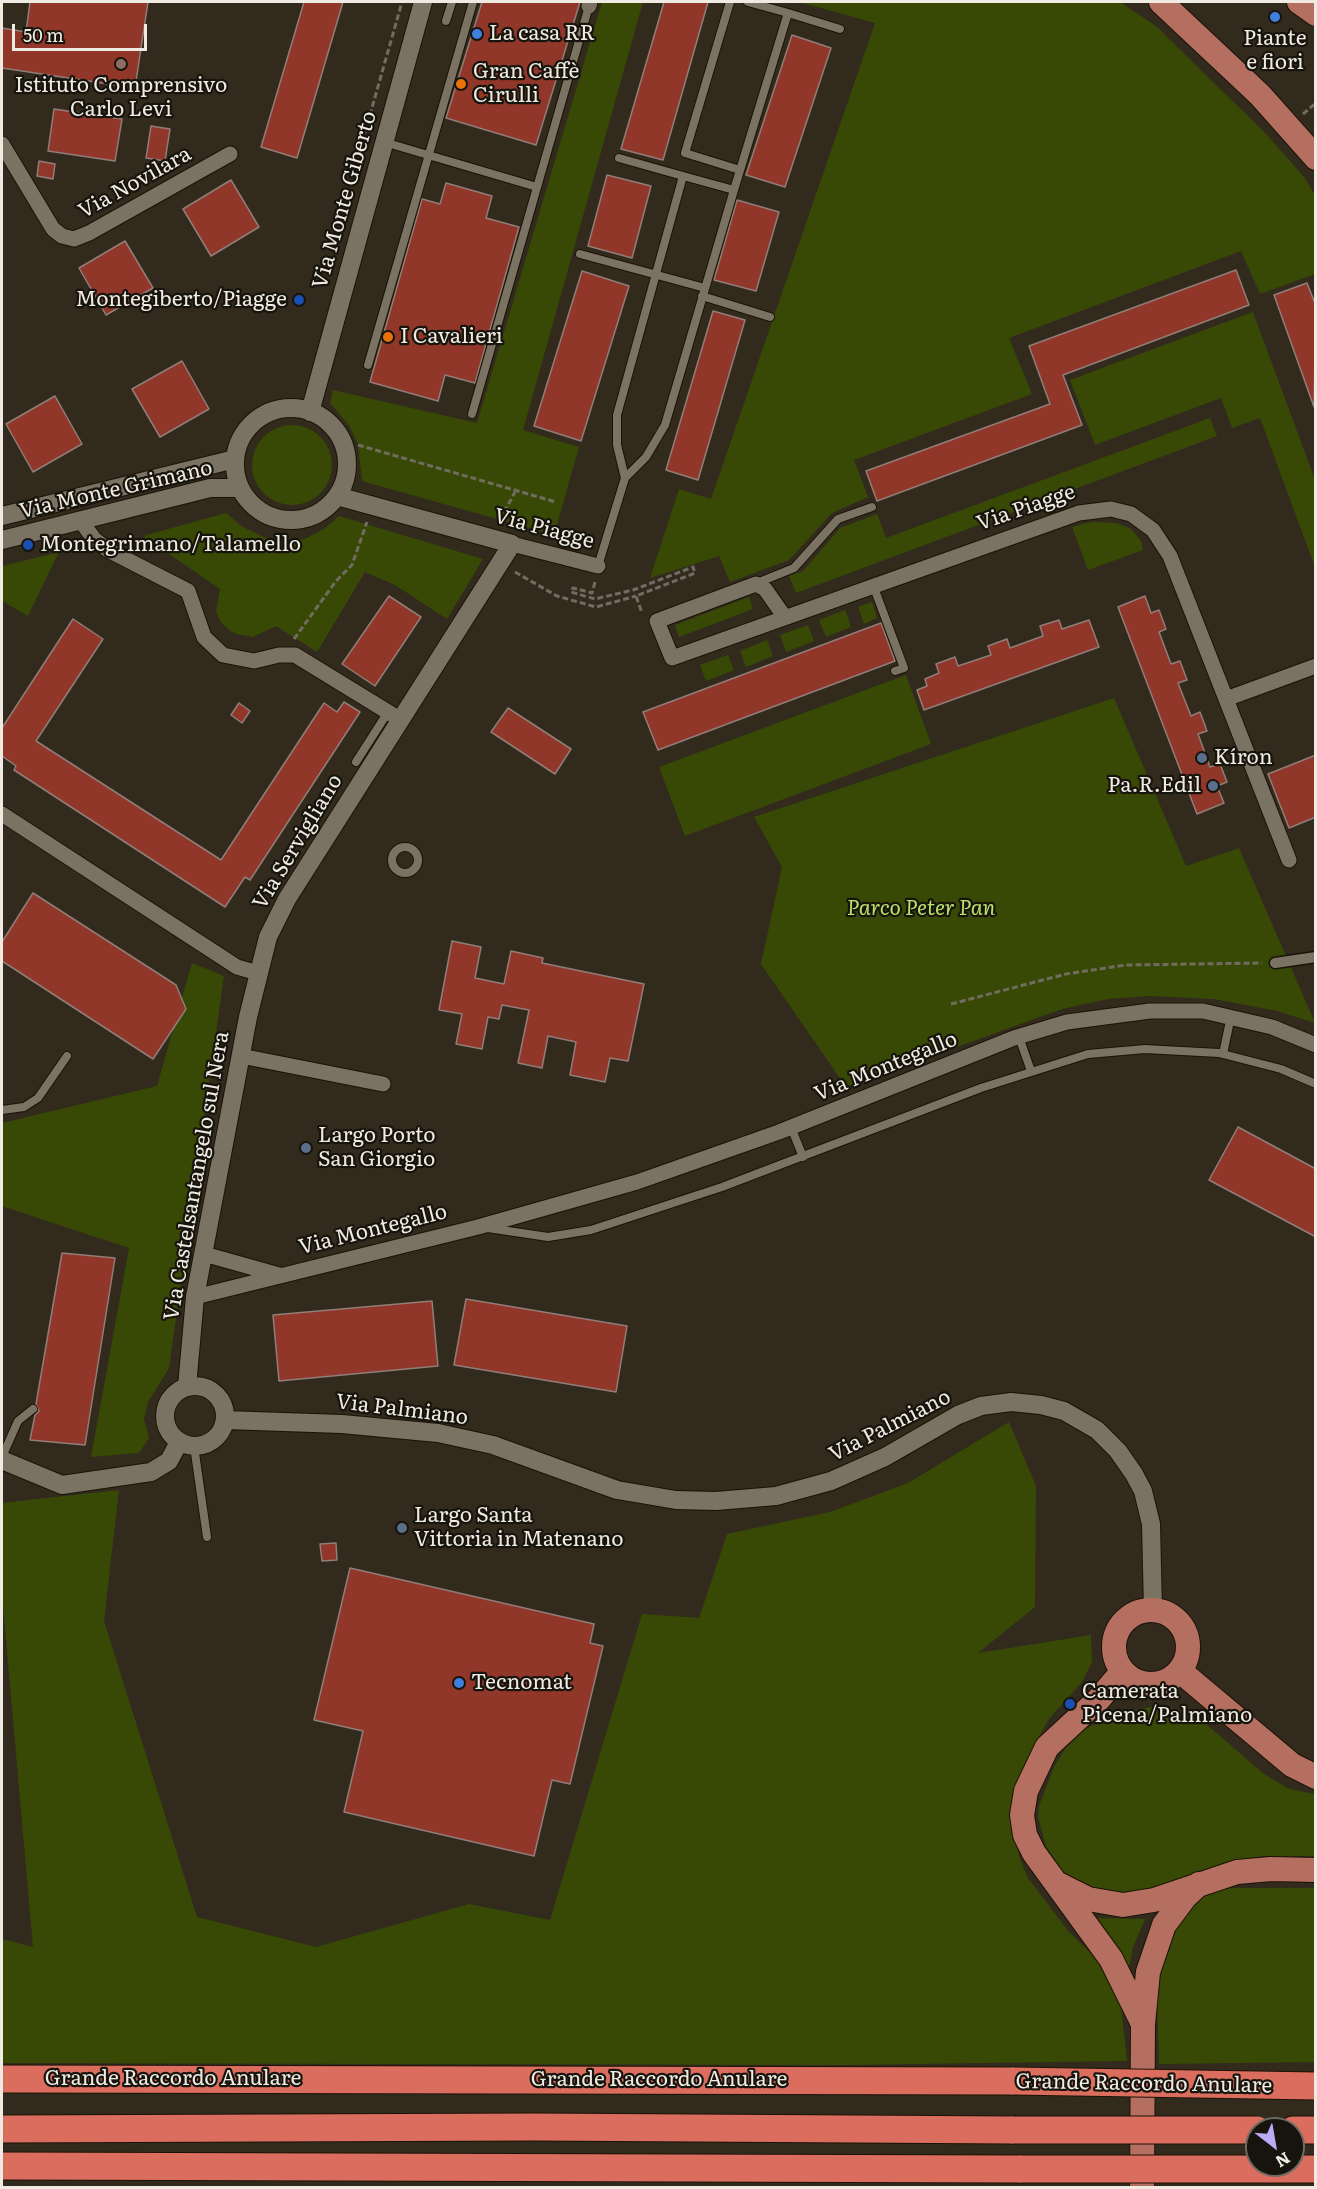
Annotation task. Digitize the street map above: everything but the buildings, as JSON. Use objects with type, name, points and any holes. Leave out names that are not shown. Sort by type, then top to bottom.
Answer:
[{"type":"highway","name":"Grande Raccordo Anulare","points":[[2,2079],[1014,2081],[1316,2086]]},
{"type":"highway","name":"Grande Raccordo Anulare","points":[[2,2129],[546,2127],[1245,2130]]},
{"type":"highway","points":[[2,2166],[1316,2169]]},
{"type":"main road","points":[[1161,2],[1260,95],[1316,158]]},
{"type":"main road","points":[[1299,2],[1316,14]]},
{"type":"main road","points":[[1153,1610],[1165,1612],[1173,1618],[1187,1637],[1186,1660],[1180,1671],[1162,1683],[1150,1685],[1139,1683],[1122,1671],[1114,1651],[1119,1627],[1133,1615],[1153,1610]]},
{"type":"main road","points":[[1122,1671],[1099,1699],[1047,1747],[1024,1798],[1022,1815],[1025,1835],[1043,1868],[1111,1959],[1143,2024]]},
{"type":"main road","points":[[1180,1671],[1292,1765],[1316,1777]]},
{"type":"main road","points":[[1056,1883],[1088,1899],[1123,1905],[1154,1900],[1198,1884],[1250,1870],[1316,1870]]},
{"type":"main road","points":[[1142,2187],[1143,2024],[1148,1972],[1157,1940],[1180,1903],[1198,1884]]},
{"type":"street","name":"Via Monte Giberto","points":[[310,412],[423,2]]},
{"type":"street","name":"Via Novilara","points":[[2,144],[50,225],[56,233],[68,238],[89,233],[230,154]]},
{"type":"street","points":[[291,408],[310,412],[329,422],[345,449],[346,474],[337,496],[324,510],[312,517],[286,520],[260,511],[246,498],[240,488],[236,459],[246,432],[265,414],[291,408]]},
{"type":"street","name":"Via Monte Grimano","points":[[2,516],[236,459]]},
{"type":"street","name":"Via Monte Grimano","points":[[2,540],[210,488],[240,488]]},
{"type":"street","name":"Via Piagge","points":[[337,496],[598,566]]},
{"type":"street","name":"Via Piagge","points":[[657,621],[672,658],[784,616],[1079,513],[1107,509],[1129,513],[1150,527],[1170,556],[1289,860]]},
{"type":"street","points":[[81,521],[101,545],[188,591],[204,637],[223,655],[244,661],[279,655],[295,655],[395,716]]},
{"type":"street","name":"Via Servigliano","points":[[258,973],[268,938],[287,899],[395,716],[512,544]]},
{"type":"street","points":[[657,621],[752,584],[760,584],[763,587],[784,616]]},
{"type":"street","points":[[1226,699],[1316,666]]},
{"type":"street","points":[[2,814],[237,967],[258,973]]},
{"type":"street","points":[[1275,963],[1316,957]]},
{"type":"street","name":"Via Castelsantangelo sul Nera","points":[[187,1387],[195,1297],[258,973]]},
{"type":"street","name":"Via Montegallo","points":[[195,1297],[478,1227],[660,1174],[791,1127],[1019,1037],[1067,1022],[1126,1013],[1177,1010],[1231,1016],[1272,1027],[1316,1045]]},
{"type":"street","points":[[241,1056],[383,1084]]},
{"type":"street","name":"Via Montegallo","points":[[204,1254],[279,1275]]},
{"type":"street","points":[[2,1459],[62,1485],[151,1472],[169,1461],[187,1444],[208,1443],[216,1437],[225,1420],[224,1410],[214,1394],[196,1386],[187,1387],[170,1399],[165,1418],[167,1428],[187,1444]]},
{"type":"street","name":"Via Palmiano","points":[[225,1420],[342,1424],[446,1434],[502,1448],[617,1490],[676,1500],[716,1502],[784,1494],[831,1481],[868,1466],[958,1415],[981,1406],[1011,1402],[1041,1405],[1064,1411],[1097,1430],[1118,1451],[1134,1474],[1143,1491],[1151,1524],[1153,1610]]},
{"type":"lane","points":[[446,21],[453,2]]},
{"type":"lane","points":[[368,365],[473,2]]},
{"type":"lane","points":[[730,2],[685,153],[740,170]]},
{"type":"lane","points":[[748,2],[840,29]]},
{"type":"lane","points":[[472,414],[589,4]]},
{"type":"lane","points":[[598,566],[626,478],[646,457],[662,431],[788,13]]},
{"type":"lane","points":[[384,142],[537,187]]},
{"type":"lane","points":[[619,158],[734,190]]},
{"type":"lane","points":[[626,478],[617,445],[616,419],[682,176]]},
{"type":"lane","points":[[580,254],[655,274],[770,316]]},
{"type":"lane","points":[[752,584],[794,568],[838,519],[872,507]]},
{"type":"lane","points":[[873,585],[904,668],[896,671]]},
{"type":"lane","points":[[356,762],[395,716]]},
{"type":"lane","points":[[1223,1054],[1231,1016]]},
{"type":"lane","points":[[1019,1037],[1031,1071]]},
{"type":"lane","name":"Via Montegallo","points":[[478,1227],[534,1236],[573,1234],[675,1204],[1031,1071],[1076,1057],[1119,1050],[1173,1049],[1223,1054],[1281,1069],[1316,1084]]},
{"type":"lane","points":[[2,1110],[24,1107],[38,1098],[67,1056]]},
{"type":"lane","points":[[791,1127],[803,1157]]},
{"type":"lane","points":[[2,1459],[18,1421],[33,1409]]},
{"type":"lane","points":[[187,1444],[207,1537]]},
{"type":"path","points":[[360,150],[402,2]]},
{"type":"path","points":[[358,445],[556,502]]},
{"type":"path","points":[[500,519],[516,492]]},
{"type":"path","points":[[293,641],[336,581],[352,565],[367,523]]},
{"type":"path","points":[[500,563],[556,596],[596,607],[636,596],[646,624],[657,621]]},
{"type":"path","name":"Via Piagge","points":[[598,566],[592,593],[573,588],[571,592],[595,599],[633,590],[693,567],[695,573],[636,596]]},
{"type":"path","points":[[951,1004],[1066,974],[1126,964],[1275,963]]},
{"type":"green space","points":[[602,2],[643,2],[523,430],[579,447],[554,535],[362,481],[358,445],[349,425],[330,403],[333,390],[477,423]]},
{"type":"green space","points":[[799,2],[1120,2],[1156,26],[1266,134],[1304,177],[1315,195],[1315,274],[1260,294],[1241,251],[1009,338],[1032,394],[854,460],[868,497],[832,513],[789,560],[730,582],[719,556],[650,578],[679,489],[711,499],[875,23]]},
{"type":"green space","points":[[1253,312],[1315,480],[1315,567],[1260,418],[1232,428],[1221,398],[1095,445],[1070,380]]},
{"type":"green space","points":[[1210,418],[1217,436],[796,593],[789,576],[803,571],[840,528],[877,514],[886,538]]},
{"type":"green space","points":[[292,425],[307,428],[320,437],[329,450],[332,465],[329,480],[320,493],[307,502],[292,505],[277,502],[264,493],[255,480],[252,465],[255,450],[264,437],[277,428]]},
{"type":"green space","points":[[226,513],[241,526],[274,542],[305,539],[324,529],[339,516],[483,559],[447,619],[395,585],[365,572],[317,652],[276,626],[253,637],[236,634],[229,630],[220,621],[216,611],[220,589],[143,536]]},
{"type":"green space","points":[[1091,522],[1116,523],[1131,529],[1141,541],[1143,550],[1088,570],[1072,527]]},
{"type":"green space","points":[[59,552],[28,616],[2,601],[2,566]]},
{"type":"green space","points":[[749,597],[753,609],[679,637],[675,625]]},
{"type":"green space","points":[[872,602],[877,618],[864,624],[858,607]]},
{"type":"green space","points":[[845,610],[851,627],[826,637],[819,620]]},
{"type":"green space","points":[[808,625],[814,641],[786,652],[780,635]]},
{"type":"green space","points":[[767,640],[773,656],[746,667],[740,651]]},
{"type":"green space","points":[[728,655],[734,670],[706,681],[700,665]]},
{"type":"green space","points":[[906,675],[931,744],[685,836],[659,767]]},
{"type":"green space","name":"Parco Peter Pan","points":[[1114,698],[1186,866],[1239,848],[1315,1023],[1277,1011],[1214,999],[1149,996],[1108,999],[1062,1009],[846,1087],[761,964],[782,867],[754,817]]},
{"type":"green space","points":[[192,963],[224,976],[169,1368],[148,1402],[144,1419],[149,1438],[139,1453],[91,1457],[129,1248],[2,1206],[2,1123],[157,1086]]},
{"type":"green space","points":[[1009,1422],[1036,1486],[1035,1607],[978,1653],[1091,1635],[1092,1662],[1082,1682],[1049,1719],[1029,1754],[1014,1789],[1012,1812],[1019,1857],[1028,1878],[1069,1932],[1105,1967],[1115,1987],[1121,2007],[1127,2061],[840,2065],[2,2063],[2,1939],[33,1947],[2,1594],[2,1503],[119,1490],[104,1621],[197,1917],[316,1947],[469,1904],[550,1920],[642,1614],[699,1618],[727,1534],[830,1512],[908,1483]]},
{"type":"green space","points":[[1164,1705],[1199,1718],[1264,1774],[1289,1789],[1315,1794],[1315,1856],[1263,1856],[1226,1862],[1154,1889],[1127,1894],[1103,1894],[1066,1877],[1046,1846],[1038,1817],[1039,1806],[1054,1767],[1065,1749],[1085,1729],[1126,1711]]},
{"type":"green space","points":[[1232,1888],[1315,1888],[1315,2062],[1159,2064],[1157,1999],[1161,1961],[1178,1922],[1199,1899],[1215,1891]]},
{"type":"green space","points":[[1090,1918],[1145,1919],[1133,1947],[1129,1967],[1119,1949]]},
{"type":"place","name":"Piante e fiori","points":[[1275,17]]},
{"type":"place","name":"La casa RR","points":[[477,34]]},
{"type":"place","name":"Istituto Comprensivo Carlo Levi","points":[[121,64]]},
{"type":"place","name":"Gran Caffè Cirulli","points":[[461,84]]},
{"type":"place","name":"Montegiberto/Piagge","points":[[299,300]]},
{"type":"place","name":"I Cavalieri","points":[[388,337]]},
{"type":"place","name":"Montegrimano/Talamello","points":[[28,545]]},
{"type":"place","name":"Kíron","points":[[1202,758]]},
{"type":"place","name":"Pa.R.Edil","points":[[1213,786]]},
{"type":"place","name":"Largo Porto San Giorgio","points":[[306,1148]]},
{"type":"place","name":"Largo Santa Vittoria in Matenano","points":[[402,1528]]},
{"type":"place","name":"Tecnomat","points":[[459,1683]]},
{"type":"place","name":"Camerata Picena/Palmiano","points":[[1070,1704]]}]
